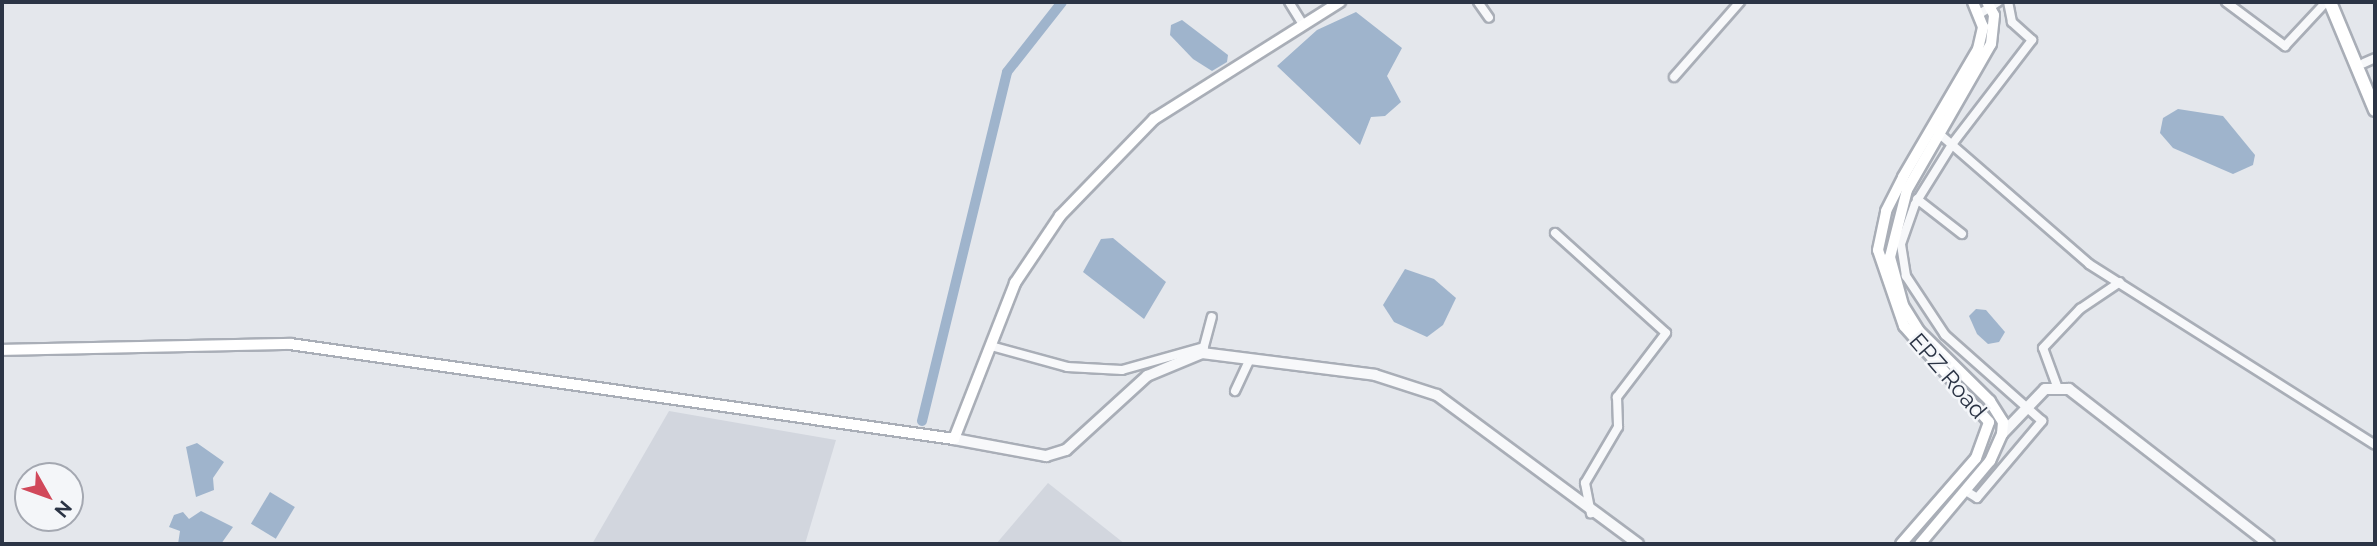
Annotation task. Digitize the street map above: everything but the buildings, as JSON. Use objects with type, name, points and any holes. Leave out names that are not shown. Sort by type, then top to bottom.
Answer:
[{"type":"main road","points":[[2,350],[290,344],[954,439],[1027,260],[1118,154],[1154,119],[1340,2]]},
{"type":"main road","name":"EPZ Road","points":[[1920,544],[1966,491],[2002,434],[2003,422],[1990,401],[1919,331],[1903,304],[1890,257],[1898,211],[1978,49],[1989,6],[1973,2]]},
{"type":"main road","points":[[2328,2],[2375,110]]},
{"type":"main road","points":[[2339,2],[2370,61],[2375,89]]},
{"type":"main road","name":"EPZ Road","points":[[1901,544],[1976,458],[1989,422],[1915,343],[1880,268],[1886,211],[1937,132]]},
{"type":"street","points":[[1289,2],[1303,24]]},
{"type":"street","points":[[1478,2],[1489,18]]},
{"type":"street","points":[[1674,77],[1740,2]]},
{"type":"street","points":[[1966,491],[1977,498],[2025,448],[2042,422],[1945,335],[1916,295],[1901,244],[1917,199],[1952,143],[2032,40],[2012,22],[2008,2]]},
{"type":"street","points":[[2226,2],[2285,46],[2328,2]]},
{"type":"street","points":[[1937,132],[2066,246],[2375,445]]},
{"type":"street","points":[[1917,199],[1962,234]]},
{"type":"street","points":[[1555,233],[1666,333],[1617,397],[1618,427],[1585,484],[1591,513]]},
{"type":"street","points":[[2120,282],[2080,309],[2043,348],[2057,386],[2088,400],[2266,543]]},
{"type":"street","points":[[954,439],[1046,456],[1066,450],[1147,376],[1203,350],[1212,317]]},
{"type":"street","points":[[991,345],[1067,367],[1122,370],[1203,350],[1250,359],[1375,375],[1437,394],[1591,513],[1638,544]]},
{"type":"street","points":[[1236,391],[1250,359]]},
{"type":"street","points":[[2002,434],[2026,408],[2057,386]]},
{"type":"shaded area","points":[[669,411],[836,440],[805,544],[592,544]]},
{"type":"shaded area","points":[[1048,483],[1125,544],[996,544]]},
{"type":"water","points":[[1356,12],[1402,48],[1387,76],[1401,102],[1385,116],[1371,117],[1360,145],[1277,66],[1317,30]]},
{"type":"water","points":[[1182,20],[1228,55],[1227,62],[1212,71],[1193,59],[1170,35],[1171,25]]},
{"type":"water","points":[[2178,109],[2223,116],[2255,155],[2253,165],[2233,174],[2173,148],[2160,133],[2163,118]]},
{"type":"water","points":[[1113,238],[1166,282],[1144,319],[1083,272],[1101,239]]},
{"type":"water","points":[[1405,269],[1434,279],[1456,298],[1443,325],[1427,337],[1394,322],[1383,305]]},
{"type":"water","points":[[1976,309],[1986,310],[2005,332],[1999,342],[1988,344],[1977,334],[1969,316]]},
{"type":"water","points":[[197,443],[224,462],[213,478],[214,490],[196,497],[186,447]]},
{"type":"water","points":[[270,492],[295,507],[276,539],[251,524]]},
{"type":"water","points":[[201,511],[233,527],[221,544],[178,544],[180,531],[169,527],[174,515],[183,512],[189,519]]},
{"type":"waterway","points":[[922,421],[1007,72],[1062,2]]}]
